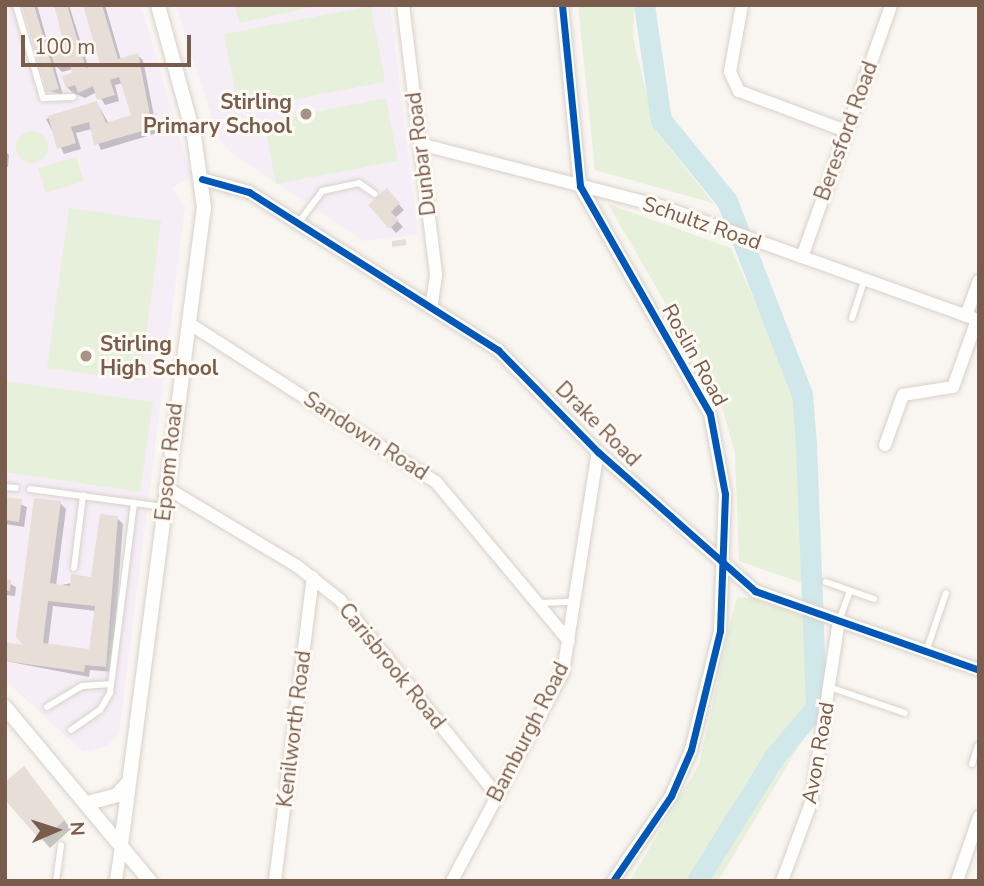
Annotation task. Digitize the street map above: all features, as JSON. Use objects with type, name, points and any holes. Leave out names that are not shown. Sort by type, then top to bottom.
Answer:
[{"type":"street","name":"Epsom Road","points":[[116,881],[166,507],[165,487],[190,324],[202,180],[158,5]]},
{"type":"street","name":"Dunbar Road","points":[[404,5],[436,275],[432,302]]},
{"type":"street","name":"Roslin Road","points":[[562,5],[580,186],[710,414],[725,494],[718,562],[720,631],[684,771],[613,881]]},
{"type":"street","points":[[742,5],[730,72],[738,91],[846,131]]},
{"type":"street","name":"Beresford Road","points":[[802,257],[891,5]]},
{"type":"street","name":"Schultz Road","points":[[420,144],[710,223],[974,319]]},
{"type":"street","name":"Drake Road","points":[[202,180],[234,184],[432,302],[510,359],[598,452],[718,562],[755,592],[979,670]]},
{"type":"street","points":[[885,445],[903,395],[953,387],[974,319],[979,281]]},
{"type":"street","name":"Sandown Road","points":[[190,324],[426,473],[569,641]]},
{"type":"street","name":"Bamburgh Road","points":[[452,881],[563,673],[598,452]]},
{"type":"street","name":"Carisbrook Road","points":[[165,487],[313,577],[361,623],[497,795]]},
{"type":"street","name":"Kenilworth Road","points":[[275,881],[313,577]]},
{"type":"street","name":"Avon Road","points":[[782,881],[811,803],[839,621]]},
{"type":"street","points":[[5,707],[88,803],[150,881]]},
{"type":"street","points":[[88,803],[117,795],[127,784]]},
{"type":"street","points":[[957,881],[979,817]]},
{"type":"lane","points":[[16,5],[43,98],[51,103],[73,97]]},
{"type":"lane","points":[[299,222],[322,191],[359,183],[375,194]]},
{"type":"lane","points":[[852,318],[864,280]]},
{"type":"lane","points":[[5,487],[16,488]]},
{"type":"lane","points":[[30,489],[166,507]]},
{"type":"lane","points":[[74,568],[83,496]]},
{"type":"lane","points":[[71,730],[100,710],[111,684],[134,503]]},
{"type":"lane","points":[[826,582],[874,599]]},
{"type":"lane","points":[[839,621],[850,591]]},
{"type":"lane","points":[[926,652],[946,593]]},
{"type":"lane","points":[[534,602],[574,602]]},
{"type":"lane","points":[[47,707],[82,686],[111,684]]},
{"type":"lane","points":[[829,687],[905,713]]},
{"type":"lane","points":[[972,764],[979,745]]},
{"type":"lane","points":[[56,881],[61,845]]},
{"type":"shaded area","name":"Stirling High School","points":[[5,5],[141,5],[191,177],[172,188],[185,207],[119,734],[107,746],[83,752],[5,680]]},
{"type":"shaded area","name":"Stirling Primary School","points":[[176,5],[390,5],[418,234],[364,241],[230,152],[218,137]]},
{"type":"green space","points":[[235,5],[311,5],[312,7],[239,23]]},
{"type":"green space","points":[[578,5],[634,5],[633,38],[656,131],[713,203],[595,170]]},
{"type":"green space","points":[[371,6],[385,82],[239,110],[224,34]]},
{"type":"green space","points":[[386,98],[398,161],[276,184],[264,122]]},
{"type":"green space","points":[[32,131],[43,136],[48,147],[43,158],[32,163],[21,158],[16,147],[21,136]]},
{"type":"green space","points":[[76,157],[84,181],[46,193],[38,168]]},
{"type":"green space","points":[[608,204],[731,248],[799,403],[805,584],[739,561],[735,453],[719,396]]},
{"type":"green space","points":[[69,208],[161,221],[140,381],[47,368]]},
{"type":"green space","points":[[5,381],[153,402],[140,492],[5,472]]},
{"type":"green space","points":[[749,597],[822,623],[818,714],[718,881],[630,881],[699,765],[732,614],[737,598]]},
{"type":"building","points":[[22,5],[34,5],[59,89],[47,92]]},
{"type":"building","points":[[54,5],[67,5],[86,68],[100,64],[83,5],[102,5],[118,59],[138,53],[150,115],[156,113],[159,126],[94,145],[89,122],[71,127],[76,143],[57,149],[48,116],[97,101],[106,123],[131,115],[119,77],[110,80],[115,95],[97,100],[93,86],[78,93],[75,85],[66,88],[62,76],[72,73],[69,63],[55,67],[50,50],[64,45]]},
{"type":"building","points":[[387,188],[400,203],[391,212],[399,220],[389,229],[368,205]]},
{"type":"building","points":[[406,239],[406,245],[392,247],[392,241]]},
{"type":"building","points":[[5,497],[22,499],[19,522],[5,520]]},
{"type":"building","points":[[34,498],[61,501],[50,583],[70,586],[71,574],[91,577],[100,514],[118,516],[106,667],[85,665],[84,672],[5,661],[5,642],[23,645],[16,637]],"holes":[[[48,601],[95,606],[89,649],[43,643]]]},
{"type":"building","points":[[5,579],[11,580],[10,591],[5,591]]},
{"type":"building","points":[[24,766],[65,820],[41,841],[5,800],[5,782]]},
{"type":"waterway","points":[[644,5],[661,120],[727,201],[802,394],[806,445],[816,707],[775,756],[697,881]]},
{"type":"cycle path","points":[[562,5],[580,186],[710,414],[725,494],[720,631],[691,750],[671,796],[613,881]]},
{"type":"cycle path","points":[[202,179],[249,192],[498,350],[598,452],[755,591],[979,670]]},
{"type":"place","name":"Stirling Primary School","points":[[306,114]]},
{"type":"place","name":"Stirling High School","points":[[86,356]]}]
